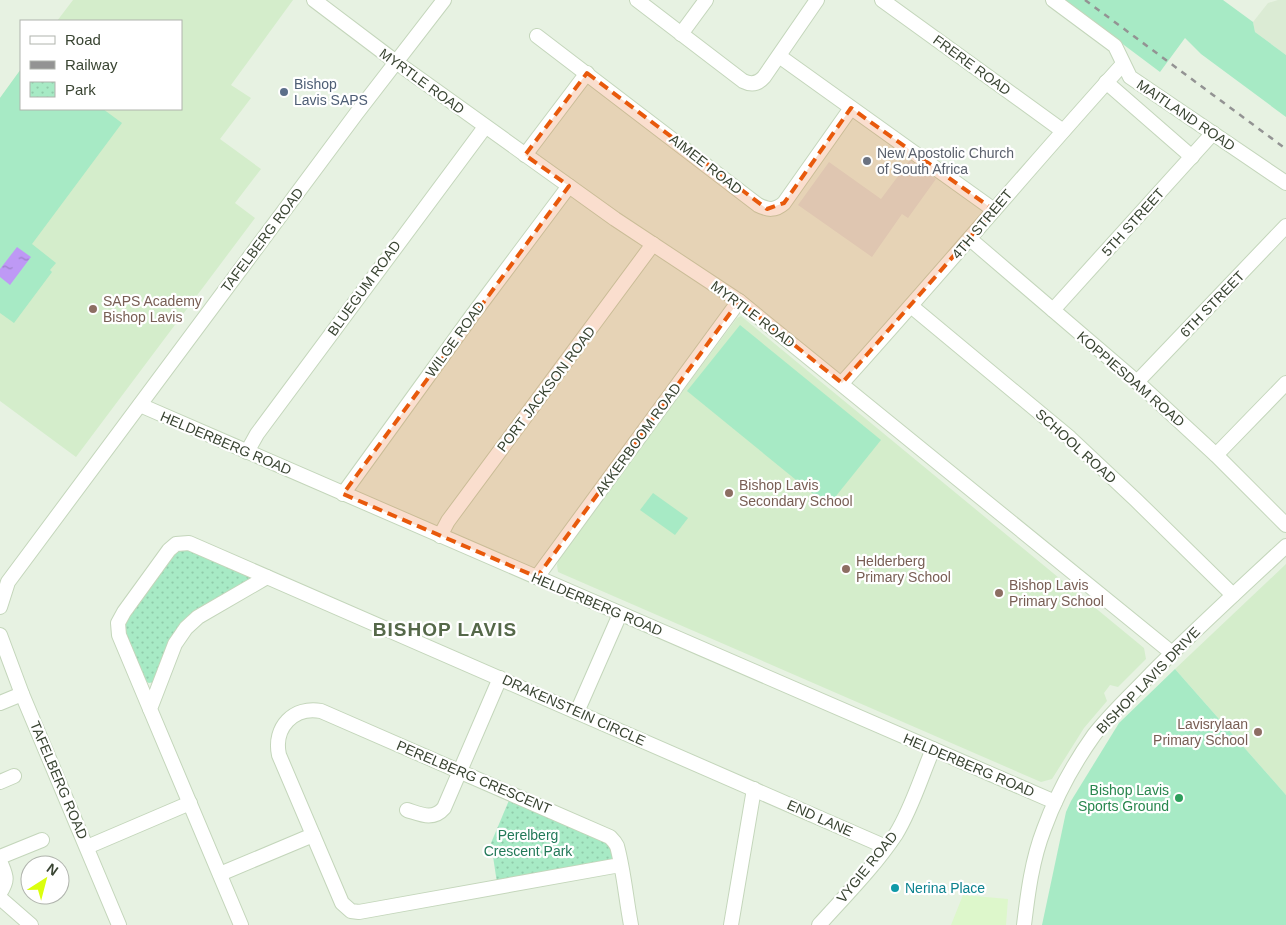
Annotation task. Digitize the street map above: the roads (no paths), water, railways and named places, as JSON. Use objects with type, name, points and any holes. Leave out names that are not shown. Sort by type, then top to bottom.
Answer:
[{"type":"street","name":"MYRTLE ROAD","points":[[314,0],[396,62],[568,186],[739,300],[1172,653]]},
{"type":"street","name":"TAFELBERG ROAD","points":[[0,607],[8,582],[351,120],[444,0]]},
{"type":"street","points":[[637,0],[747,83],[756,83],[762,80],[817,0]]},
{"type":"street","points":[[681,34],[706,0]]},
{"type":"street","name":"FRERE ROAD","points":[[882,0],[1063,131]]},
{"type":"street","name":"MAITLAND ROAD","points":[[1053,0],[1115,46],[1130,77],[1286,183]]},
{"type":"street","name":"AIMEE ROAD","points":[[537,36],[758,205],[767,209],[774,209],[784,203],[852,108]]},
{"type":"street","points":[[779,56],[994,210]]},
{"type":"street","name":"4TH STREET","points":[[842,383],[1123,64]]},
{"type":"street","points":[[525,155],[587,73]]},
{"type":"street","points":[[1106,82],[1192,157]]},
{"type":"street","name":"BLUEGUM ROAD","points":[[248,452],[257,434],[485,127]]},
{"type":"street","name":"5TH STREET","points":[[1053,310],[1213,134]]},
{"type":"street","name":"WILGE ROAD","points":[[343,494],[568,186]]},
{"type":"street","name":"6TH STREET","points":[[1137,382],[1286,226]]},
{"type":"street","name":"KOPPIESDAM ROAD","points":[[970,239],[1137,382],[1216,455],[1286,525]]},
{"type":"street","name":"PORT JACKSON ROAD","points":[[440,536],[448,521],[653,244]]},
{"type":"street","name":"AKKERBOOM ROAD","points":[[537,578],[739,300]]},
{"type":"street","name":"SCHOOL ROAD","points":[[911,306],[1070,438],[1233,595]]},
{"type":"street","points":[[1216,455],[1286,383]]},
{"type":"street","name":"HELDERBERG ROAD","points":[[140,405],[1055,802]]},
{"type":"street","name":"DRAKENSTEIN CIRCLE","points":[[241,925],[119,635],[118,623],[124,612],[169,550],[176,544],[189,543],[754,789]]},
{"type":"street","name":"BISHOP LAVIS DRIVE","points":[[1024,925],[1035,856],[1055,802],[1095,734],[1172,653],[1286,546]]},
{"type":"street","points":[[150,709],[175,644],[186,628],[198,617],[267,577]]},
{"type":"street","points":[[577,712],[620,614]]},
{"type":"street","name":"TAFELBERG ROAD","points":[[0,635],[22,694],[119,925]]},
{"type":"street","points":[[407,810],[429,817],[441,812],[500,678]]},
{"type":"street","points":[[0,703],[22,694]]},
{"type":"street","name":"PERELBERG CRESCENT","points":[[315,710],[322,711],[610,837],[617,846],[620,865],[355,912],[342,903],[313,836],[278,748],[279,736],[284,724],[294,714],[315,710]]},
{"type":"street","name":"VYGIE ROAD","points":[[819,925],[886,847],[902,822],[933,749]]},
{"type":"street","points":[[0,782],[14,776]]},
{"type":"street","points":[[731,925],[754,789]]},
{"type":"street","name":"END LANE","points":[[754,789],[886,847]]},
{"type":"street","points":[[87,847],[190,803]]},
{"type":"street","points":[[220,874],[313,836]]},
{"type":"street","points":[[0,893],[6,881],[6,875],[0,859],[42,840]]},
{"type":"street","points":[[620,865],[631,925]]},
{"type":"street","points":[[0,898],[31,925]]},
{"type":"water","points":[[17,247],[31,257],[10,285],[0,277],[0,269]]},
{"type":"railway","points":[[1085,0],[1286,149]]},
{"type":"place","name":"Bishop Lavis SAPS","points":[[284,92]]},
{"type":"place","name":"New Apostolic Church of South Africa","points":[[867,161]]},
{"type":"place","name":"SAPS Academy Bishop Lavis","points":[[93,309]]},
{"type":"place","name":"Bishop Lavis Secondary School","points":[[729,493]]},
{"type":"place","name":"Helderberg Primary School","points":[[846,569]]},
{"type":"place","name":"Bishop Lavis Primary School","points":[[999,593]]},
{"type":"place","name":"Lavisrylaan Primary School","points":[[1258,732]]},
{"type":"place","name":"Bishop Lavis Sports Ground","points":[[1179,798]]},
{"type":"place","name":"Nerina Place","points":[[895,888]]},
{"type":"district","name":"BISHOP LAVIS","points":[[445,629]]},
{"type":"park label","name":"Perelberg Crescent Park","points":[[528,844]]}]
